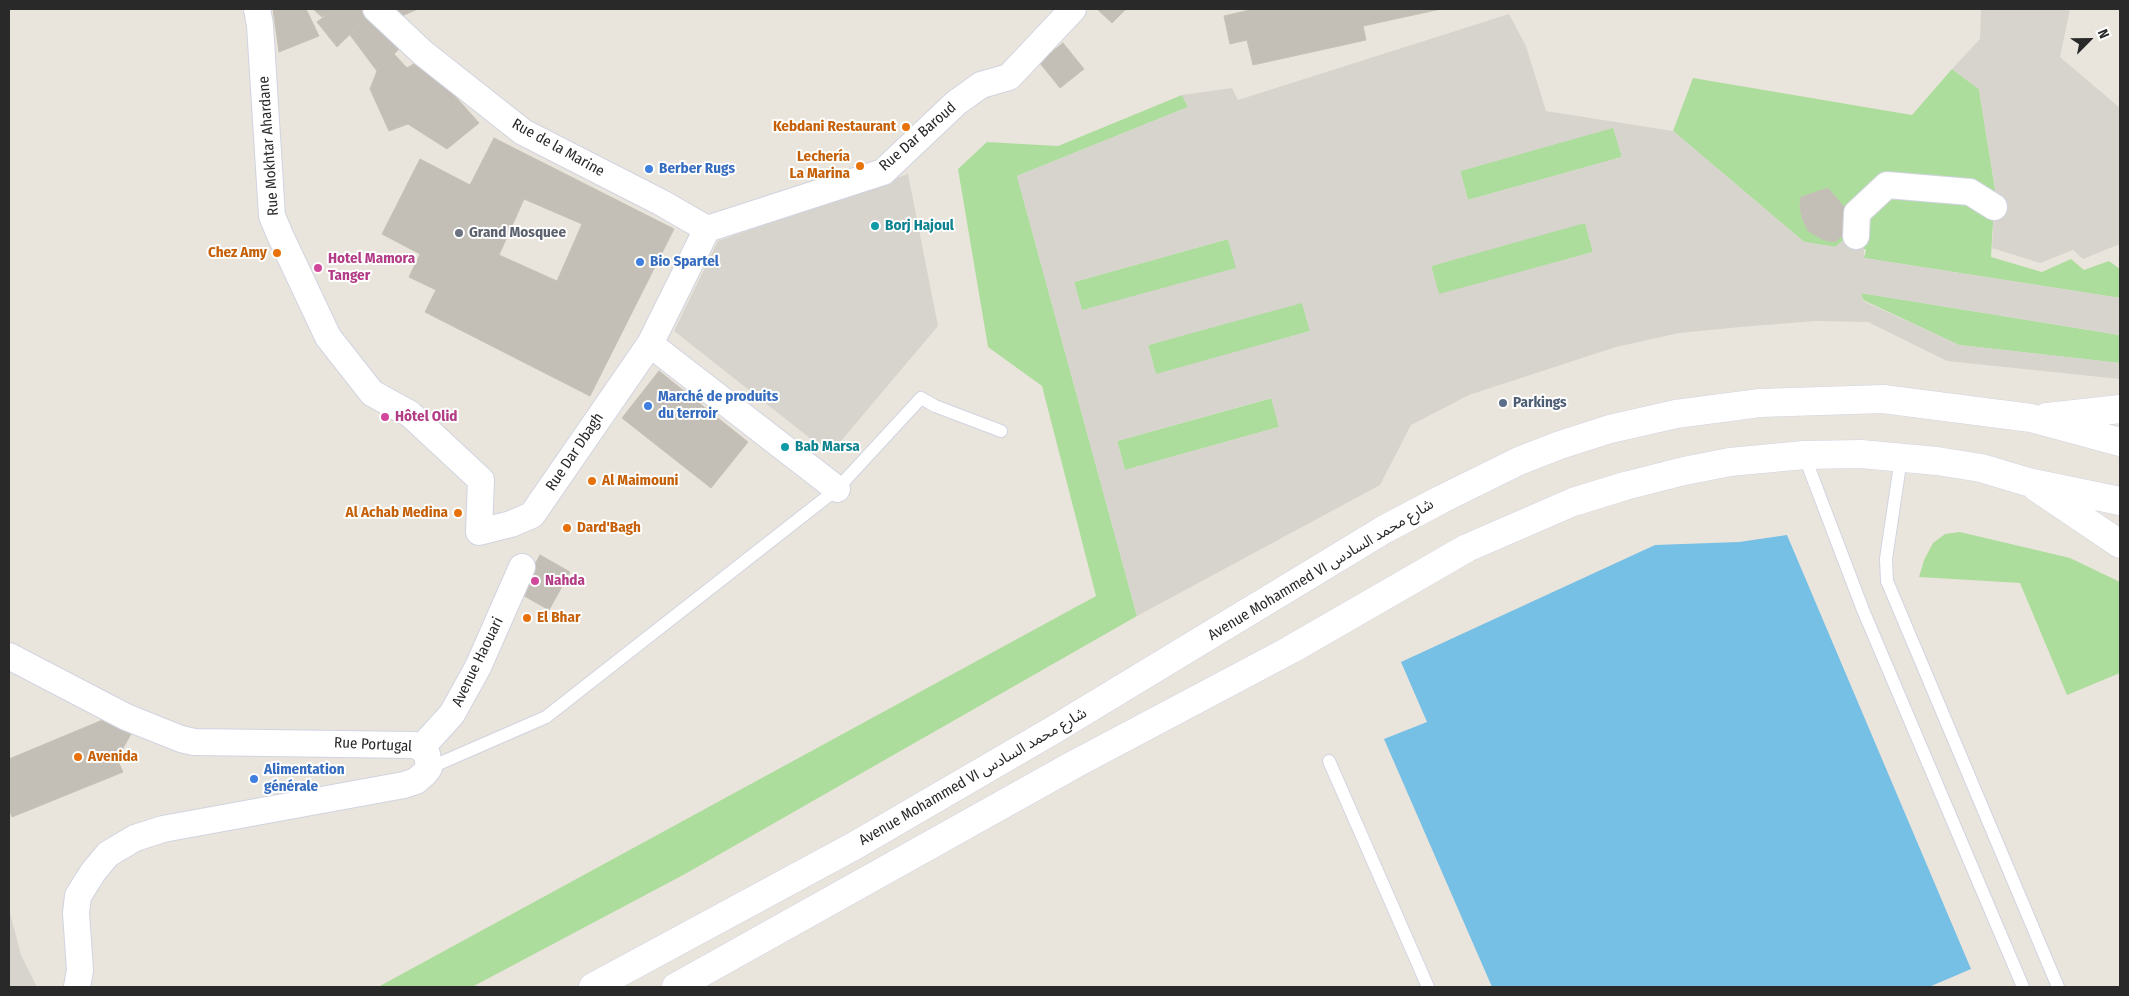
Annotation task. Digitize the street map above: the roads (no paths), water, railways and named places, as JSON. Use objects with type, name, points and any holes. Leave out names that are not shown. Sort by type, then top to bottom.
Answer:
[{"type":"main road","name":"Avenue Mohammed VI شارع محمد السادس","points":[[593,987],[854,846],[1055,729],[1386,530],[1442,499],[1518,462],[1610,429],[1676,414],[1760,403],[1883,399],[2031,418],[2120,442]]},
{"type":"main road","points":[[2031,418],[2120,409]]},
{"type":"main road","points":[[676,987],[1075,764],[1290,650],[1467,548],[1573,502],[1625,486],[1730,462],[1804,455],[1861,454],[1981,468],[2028,482],[2120,501]]},
{"type":"main road","points":[[2028,482],[2120,544]]},
{"type":"street","name":"Rue Mokhtar Ahardane","points":[[257,9],[260,25],[272,216],[280,235],[328,337],[372,393],[410,414],[481,480],[478,532]]},
{"type":"street","name":"Rue de la Marine","points":[[376,9],[423,53],[523,132],[707,229]]},
{"type":"street","name":"Rue Dar Baroud","points":[[707,229],[883,172],[956,103],[981,85],[1009,77],[1073,9]]},
{"type":"street","points":[[1856,236],[1857,212],[1887,185],[1970,192],[1994,207]]},
{"type":"street","name":"Rue Dar Dbagh","points":[[478,532],[511,524],[532,515],[650,344],[707,229]]},
{"type":"street","points":[[650,344],[837,489]]},
{"type":"street","name":"Avenue Haouari","points":[[425,758],[478,667],[522,567]]},
{"type":"street","name":"Rue Portugal","points":[[9,656],[126,717],[180,739],[194,742],[414,745],[425,758],[421,778],[404,785],[187,823],[135,838],[108,854],[93,872],[78,896],[76,913],[85,978]]},
{"type":"lane","points":[[425,758],[546,717],[837,489],[921,398],[935,406],[1001,432]]},
{"type":"lane","points":[[1804,455],[1863,610],[2023,987]]},
{"type":"lane","points":[[1901,458],[1886,559],[1887,581],[2058,987]]},
{"type":"lane","points":[[1330,761],[1428,987]]},
{"type":"water","points":[[1787,535],[1971,969],[1929,987],[1492,987],[1384,739],[1427,722],[1401,662],[1655,545],[1739,542]]},
{"type":"place","name":"Kebdani Restaurant","points":[[906,127]]},
{"type":"place","name":"Lechería La Marina","points":[[860,166]]},
{"type":"place","name":"Berber Rugs","points":[[649,169]]},
{"type":"place","name":"Borj Hajoul","points":[[875,226]]},
{"type":"place","name":"Grand Mosquee","points":[[459,233]]},
{"type":"place","name":"Chez Amy","points":[[277,253]]},
{"type":"place","name":"Bio Spartel","points":[[640,262]]},
{"type":"place","name":"Hotel Mamora Tanger","points":[[318,268]]},
{"type":"place","name":"Parkings","points":[[1503,403]]},
{"type":"place","name":"Marché de produits du terroir","points":[[648,406]]},
{"type":"place","name":"Hôtel Olid","points":[[385,417]]},
{"type":"place","name":"Bab Marsa","points":[[785,447]]},
{"type":"place","name":"Al Maimouni","points":[[592,481]]},
{"type":"place","name":"Al Achab Medina","points":[[458,513]]},
{"type":"place","name":"Dard'Bagh","points":[[567,528]]},
{"type":"place","name":"Nahda","points":[[535,581]]},
{"type":"place","name":"El Bhar","points":[[527,618]]},
{"type":"place","name":"Avenida","points":[[78,757]]},
{"type":"place","name":"Alimentation générale","points":[[254,779]]}]
